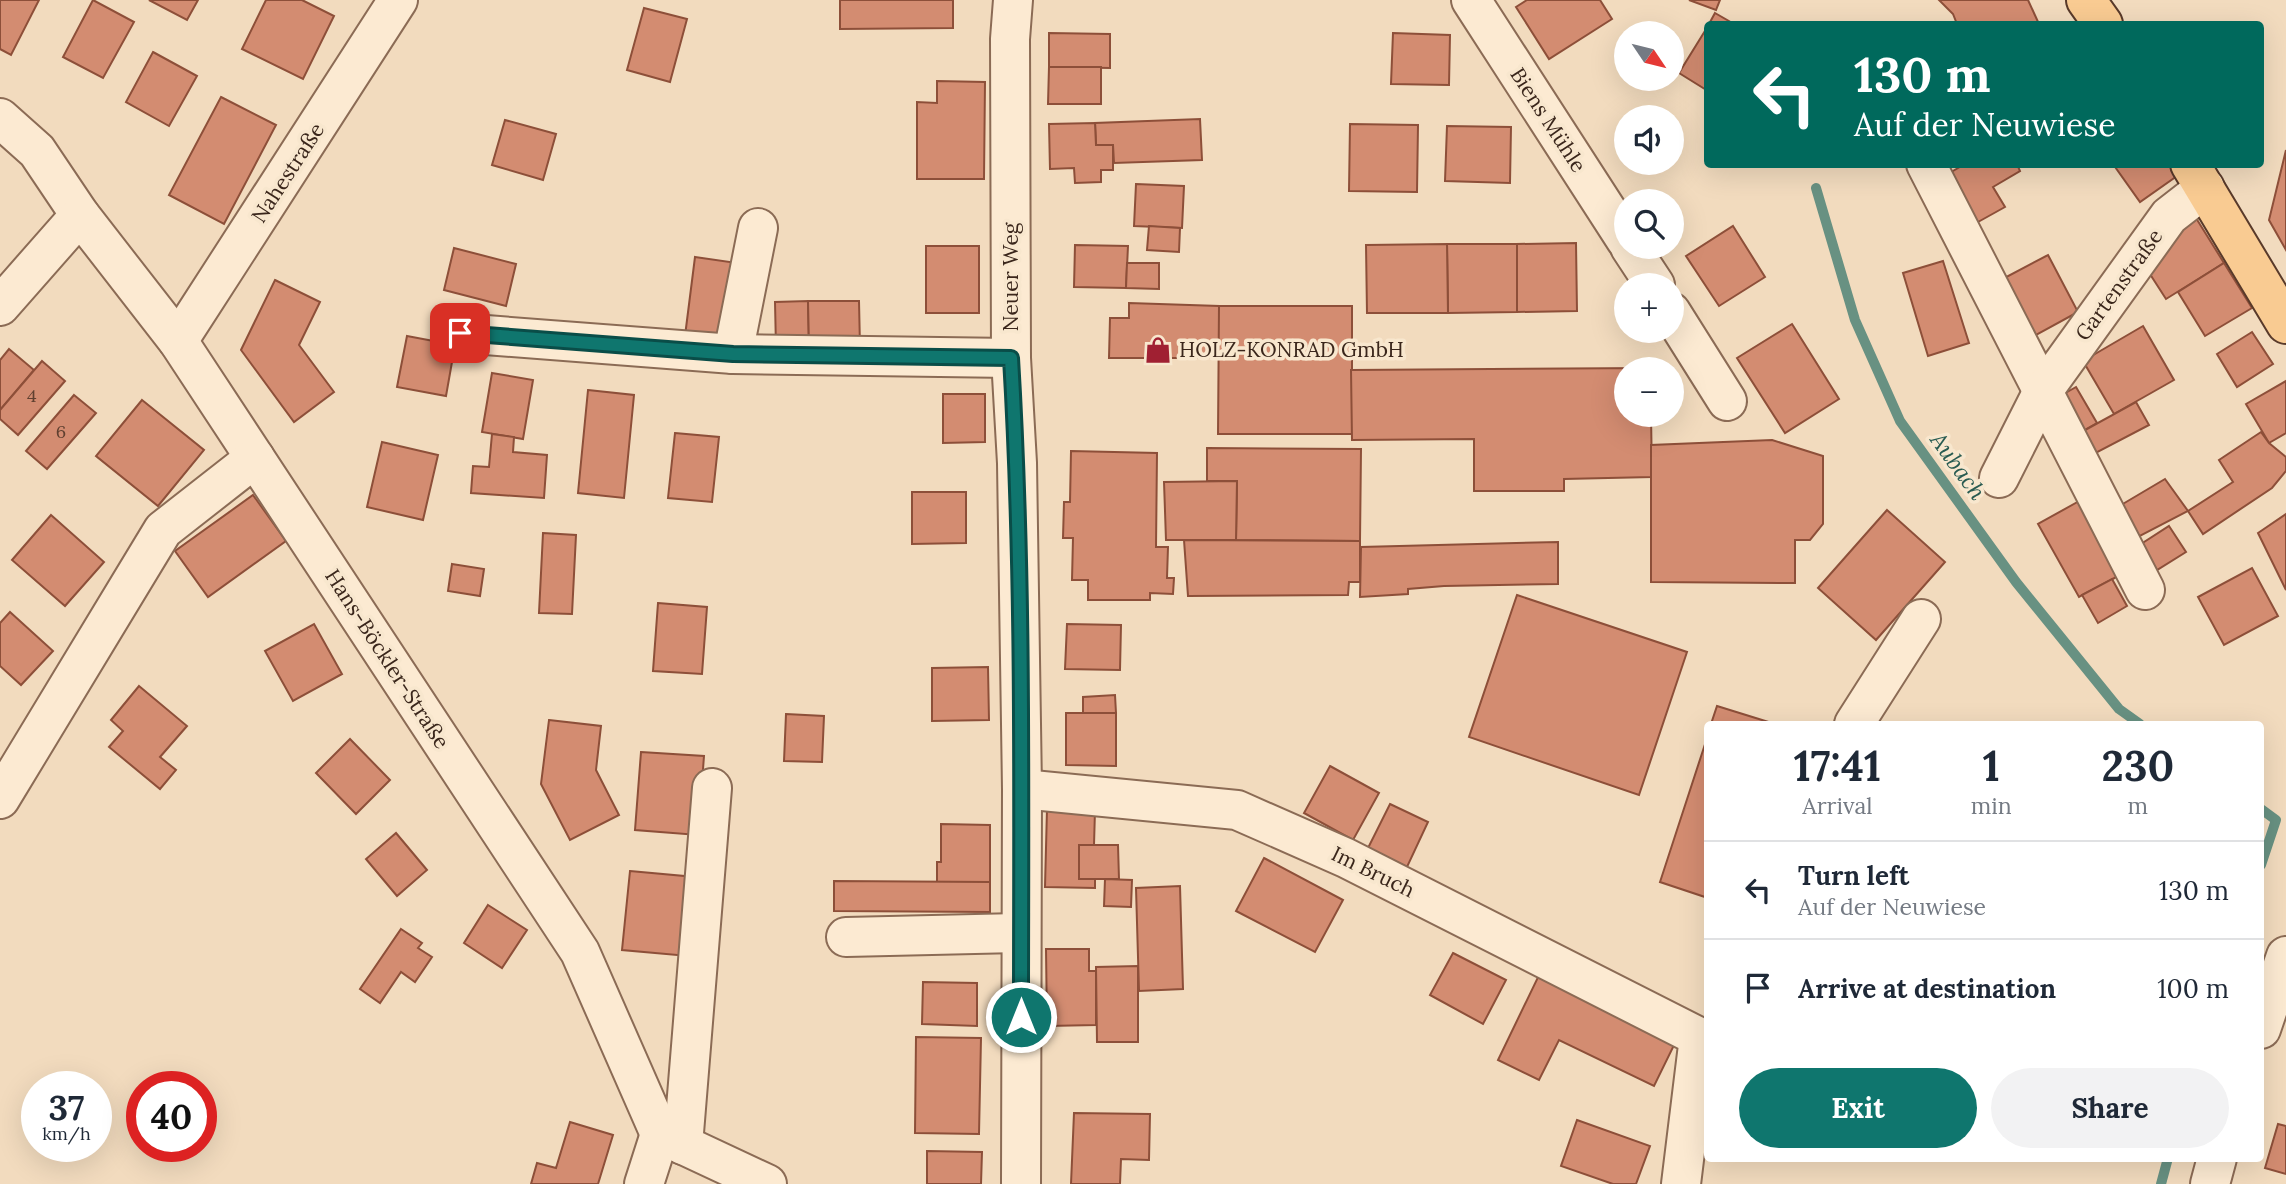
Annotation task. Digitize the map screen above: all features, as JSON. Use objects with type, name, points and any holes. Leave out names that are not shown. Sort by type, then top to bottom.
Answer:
[{"type":"main road","points":[[2086,0],[2101,21]]},
{"type":"main road","points":[[2197,176],[2286,324]]},
{"type":"street","name":"Neuer Weg","points":[[1013,0],[1010,39],[1011,358],[1017,463],[1022,789],[1021,1184]]},
{"type":"street","name":"Biens Mühle","points":[[1471,0],[1614,221]]},
{"type":"street","name":"Nahestraße","points":[[178,341],[393,1]]},
{"type":"street","name":"Hans-Böckler-Straße","points":[[0,118],[37,151],[80,215],[178,341],[580,952],[671,1140]]},
{"type":"street","points":[[1928,168],[2145,590]]},
{"type":"street","name":"Gartenstraße","points":[[1999,478],[2043,391],[2197,176]]},
{"type":"street","points":[[0,306],[80,215]]},
{"type":"street","points":[[733,354],[758,228]]},
{"type":"street","points":[[460,333],[733,354],[1011,358]]},
{"type":"street","points":[[1684,333],[1727,401]]},
{"type":"street","points":[[0,799],[163,530],[255,458]]},
{"type":"street","points":[[1856,721],[1921,620]]},
{"type":"street","points":[[644,1184],[671,1140],[712,788]]},
{"type":"street","name":"Im Bruch","points":[[1022,789],[1237,810],[1703,1024],[1681,1184]]},
{"type":"street","points":[[846,937],[1021,933]]},
{"type":"street","points":[[2264,1020],[2286,956]]},
{"type":"street","points":[[671,1140],[767,1184]]},
{"type":"street","points":[[2210,1184],[2216,1162]]},
{"type":"building","points":[[0,0],[39,0],[11,55],[0,49]]},
{"type":"building","points":[[93,0],[134,22],[103,78],[63,57]]},
{"type":"building","points":[[149,0],[198,0],[187,20]]},
{"type":"building","points":[[266,0],[302,0],[334,16],[303,79],[242,49]]},
{"type":"building","points":[[840,0],[953,0],[953,28],[840,29]]},
{"type":"building","points":[[1527,0],[1600,0],[1612,19],[1549,59],[1516,7]]},
{"type":"building","points":[[1689,0],[1720,0],[1716,10]]},
{"type":"building","points":[[1939,0],[2028,0],[2038,21],[1956,21],[1953,14]]},
{"type":"building","points":[[644,8],[687,19],[670,82],[627,70]]},
{"type":"building","points":[[1715,13],[1729,21],[1711,21]]},
{"type":"building","points":[[1704,32],[1704,89],[1684,76],[1684,65]]},
{"type":"building","points":[[1049,33],[1110,34],[1110,68],[1049,67]]},
{"type":"building","points":[[1393,33],[1450,35],[1449,85],[1391,84]]},
{"type":"building","points":[[153,52],[197,76],[169,126],[126,102]]},
{"type":"building","points":[[1049,67],[1101,67],[1101,104],[1048,104]]},
{"type":"building","points":[[937,81],[985,82],[984,179],[917,179],[917,102],[937,103]]},
{"type":"building","points":[[221,97],[276,125],[224,224],[169,195]]},
{"type":"building","points":[[1200,119],[1202,160],[1114,163],[1113,145],[1096,145],[1095,123]]},
{"type":"building","points":[[505,120],[556,134],[543,180],[492,165]]},
{"type":"building","points":[[1095,123],[1096,145],[1113,145],[1113,170],[1101,170],[1101,182],[1075,183],[1074,168],[1050,169],[1049,124]]},
{"type":"building","points":[[1350,124],[1418,125],[1417,192],[1349,191]]},
{"type":"building","points":[[1447,126],[1511,127],[1510,183],[1445,181]]},
{"type":"building","points":[[2286,150],[2286,250],[2269,220]]},
{"type":"building","points":[[1958,168],[2019,168],[2020,171],[1993,187],[2005,207],[1969,227],[1941,178]]},
{"type":"building","points":[[2116,168],[2172,168],[2177,176],[2140,202]]},
{"type":"building","points":[[1136,184],[1184,186],[1182,228],[1134,226]]},
{"type":"building","points":[[2196,218],[2224,263],[2166,299],[2148,271],[2179,229]]},
{"type":"building","points":[[1149,226],[1180,228],[1179,252],[1147,250]]},
{"type":"building","points":[[1733,226],[1765,277],[1719,306],[1686,256]]},
{"type":"building","points":[[1576,243],[1577,311],[1517,312],[1517,244]]},
{"type":"building","points":[[1447,244],[1517,244],[1517,312],[1448,313]]},
{"type":"building","points":[[1447,244],[1448,313],[1367,313],[1366,245]]},
{"type":"building","points":[[1075,245],[1128,246],[1126,288],[1074,287]]},
{"type":"building","points":[[926,246],[979,246],[979,313],[926,313]]},
{"type":"building","points":[[454,248],[516,264],[506,306],[444,290]]},
{"type":"building","points":[[2048,255],[2078,312],[2025,341],[1995,283]]},
{"type":"building","points":[[695,257],[737,263],[726,341],[685,336]]},
{"type":"building","points":[[1943,261],[1969,343],[1928,356],[1903,273]]},
{"type":"building","points":[[1127,263],[1159,263],[1159,289],[1126,288]]},
{"type":"building","points":[[2224,263],[2252,308],[2205,336],[2178,292]]},
{"type":"building","points":[[275,280],[320,302],[299,345],[334,392],[294,422],[241,350]]},
{"type":"building","points":[[808,301],[809,347],[776,348],[775,302]]},
{"type":"building","points":[[808,301],[859,301],[860,347],[809,347]]},
{"type":"building","points":[[1129,303],[1219,306],[1219,358],[1109,358],[1110,318],[1129,318]]},
{"type":"building","points":[[1219,306],[1352,306],[1352,434],[1218,434]]},
{"type":"building","points":[[1792,324],[1839,399],[1785,433],[1737,358]]},
{"type":"building","points":[[2143,326],[2174,380],[2114,414],[2083,361]]},
{"type":"building","points":[[2252,332],[2273,364],[2237,387],[2217,354]]},
{"type":"building","points":[[407,336],[455,345],[446,396],[397,387]]},
{"type":"building","points":[[9,349],[34,370],[0,410],[0,360]]},
{"type":"building","points":[[42,361],[65,381],[18,435],[0,419],[0,410]]},
{"type":"building","points":[[1614,368],[1614,427],[1651,427],[1652,477],[1564,479],[1564,491],[1474,491],[1474,439],[1352,440],[1351,370]]},
{"type":"building","points":[[492,373],[533,380],[523,439],[482,432]]},
{"type":"building","points":[[2286,381],[2286,433],[2269,443],[2246,404]]},
{"type":"building","points":[[2076,387],[2097,423],[2076,435],[2055,399]]},
{"type":"building","points":[[588,390],[634,395],[624,498],[578,493]]},
{"type":"building","points":[[943,394],[985,394],[985,442],[943,443]]},
{"type":"building","points":[[74,395],[96,413],[47,469],[26,451]]},
{"type":"building","points":[[142,400],[204,450],[158,506],[96,456]]},
{"type":"building","points":[[2136,402],[2149,425],[2088,457],[2076,435]]},
{"type":"building","points":[[2261,432],[2269,443],[2286,457],[2286,471],[2272,488],[2203,534],[2188,511],[2233,482],[2219,460]]},
{"type":"building","points":[[675,433],[719,437],[712,502],[668,498]]},
{"type":"building","points":[[492,434],[514,437],[513,452],[547,455],[544,498],[471,493],[473,466],[489,467]]},
{"type":"building","points":[[1772,440],[1823,456],[1823,524],[1810,540],[1795,540],[1795,583],[1651,582],[1651,445]]},
{"type":"building","points":[[382,442],[438,455],[423,520],[367,507]]},
{"type":"building","points":[[1207,448],[1361,449],[1360,541],[1236,540],[1237,481],[1207,481]]},
{"type":"building","points":[[1071,451],[1157,453],[1156,547],[1168,547],[1167,578],[1174,578],[1173,594],[1150,593],[1150,600],[1088,600],[1088,580],[1072,580],[1073,538],[1063,538],[1064,502],[1070,502]]},
{"type":"building","points":[[2165,479],[2188,511],[2134,539],[2116,508]]},
{"type":"building","points":[[1237,481],[1236,540],[1166,540],[1164,482]]},
{"type":"building","points":[[912,492],[966,492],[966,543],[912,544]]},
{"type":"building","points":[[253,495],[286,541],[208,597],[175,551]]},
{"type":"building","points":[[2081,500],[2122,574],[2079,597],[2038,524]]},
{"type":"building","points":[[1887,510],[1945,562],[1876,640],[1818,588]]},
{"type":"building","points":[[2286,514],[2286,590],[2258,533]]},
{"type":"building","points":[[51,515],[104,562],[65,606],[12,560]]},
{"type":"building","points":[[2169,526],[2186,552],[2157,570],[2141,544]]},
{"type":"building","points":[[543,533],[576,535],[572,614],[539,613]]},
{"type":"building","points":[[1184,540],[1360,541],[1360,582],[1349,582],[1348,595],[1188,596]]},
{"type":"building","points":[[1558,542],[1558,584],[1444,586],[1408,589],[1408,594],[1360,597],[1361,547]]},
{"type":"building","points":[[452,564],[484,569],[480,596],[448,591]]},
{"type":"building","points":[[2252,568],[2278,616],[2224,645],[2198,597]]},
{"type":"building","points":[[2112,579],[2127,606],[2098,623],[2082,595]]},
{"type":"building","points":[[1517,595],[1687,652],[1639,795],[1469,737]]},
{"type":"building","points":[[658,603],[707,607],[702,674],[653,671]]},
{"type":"building","points":[[10,612],[53,651],[21,685],[0,666],[0,623]]},
{"type":"building","points":[[314,624],[342,674],[293,701],[265,651]]},
{"type":"building","points":[[1067,624],[1121,625],[1120,670],[1065,669]]},
{"type":"building","points":[[988,667],[989,720],[932,721],[932,668]]},
{"type":"building","points":[[139,686],[187,726],[160,757],[176,770],[160,789],[109,747],[123,731],[111,720]]},
{"type":"building","points":[[1115,695],[1116,713],[1083,714],[1083,697]]},
{"type":"building","points":[[1717,706],[1765,721],[1712,721]]},
{"type":"building","points":[[1066,713],[1116,713],[1116,766],[1066,765]]},
{"type":"building","points":[[786,714],[824,716],[822,762],[784,761]]},
{"type":"building","points":[[549,720],[601,726],[596,770],[619,815],[570,840],[541,784]]},
{"type":"building","points":[[350,739],[390,780],[356,814],[316,773]]},
{"type":"building","points":[[1704,747],[1704,897],[1660,882]]},
{"type":"building","points":[[641,752],[704,756],[698,835],[635,830]]},
{"type":"building","points":[[1330,766],[1379,793],[1353,840],[1304,813]]},
{"type":"building","points":[[1390,804],[1428,822],[1407,867],[1368,848]]},
{"type":"building","points":[[1047,809],[1095,810],[1094,845],[1079,845],[1079,879],[1095,879],[1095,888],[1045,887]]},
{"type":"building","points":[[941,824],[990,825],[990,882],[937,882],[937,862],[941,862]]},
{"type":"building","points":[[396,833],[427,870],[397,896],[366,859]]},
{"type":"building","points":[[1079,845],[1118,845],[1119,879],[1079,879]]},
{"type":"building","points":[[1264,858],[1343,900],[1315,952],[1236,911]]},
{"type":"building","points":[[630,871],[695,877],[688,956],[622,950]]},
{"type":"building","points":[[1105,879],[1132,880],[1131,907],[1104,906]]},
{"type":"building","points":[[834,881],[990,882],[990,912],[834,911]]},
{"type":"building","points":[[1180,886],[1183,989],[1139,991],[1136,888]]},
{"type":"building","points":[[488,905],[527,930],[502,968],[464,943]]},
{"type":"building","points":[[401,929],[422,943],[418,948],[432,957],[415,982],[401,972],[380,1003],[360,989]]},
{"type":"building","points":[[1046,949],[1089,949],[1089,971],[1096,971],[1096,1025],[1047,1026]]},
{"type":"building","points":[[1453,953],[1506,980],[1483,1024],[1430,995]]},
{"type":"building","points":[[1138,966],[1138,1042],[1097,1042],[1096,967]]},
{"type":"building","points":[[1541,971],[1678,1037],[1654,1086],[1559,1040],[1539,1080],[1498,1060]]},
{"type":"building","points":[[923,982],[977,983],[977,1026],[922,1024]]},
{"type":"building","points":[[916,1037],[981,1038],[979,1134],[915,1133]]},
{"type":"building","points":[[1074,1113],[1150,1114],[1149,1160],[1121,1159],[1120,1184],[1071,1184]]},
{"type":"building","points":[[1577,1120],[1650,1146],[1636,1184],[1613,1184],[1561,1166]]},
{"type":"building","points":[[570,1122],[613,1135],[598,1184],[531,1184],[537,1163],[556,1168]]},
{"type":"building","points":[[2278,1124],[2286,1126],[2286,1174],[2265,1168]]},
{"type":"building","points":[[927,1151],[982,1152],[981,1184],[927,1184]]},
{"type":"waterway","name":"Aubach","points":[[1816,188],[1855,320],[1900,421],[2016,582],[2119,709],[2136,721]]},
{"type":"waterway","name":"Aubach","points":[[2264,811],[2276,820],[2264,856]]},
{"type":"waterway","name":"Aubach","points":[[2161,1184],[2167,1162]]},
{"type":"place","name":"HOLZ-KONRAD GmbH","points":[[1158,350]]},
{"type":"route","points":[[460,333],[733,354],[1011,358],[1017,463],[1022,789],[1021,1017]]}]
